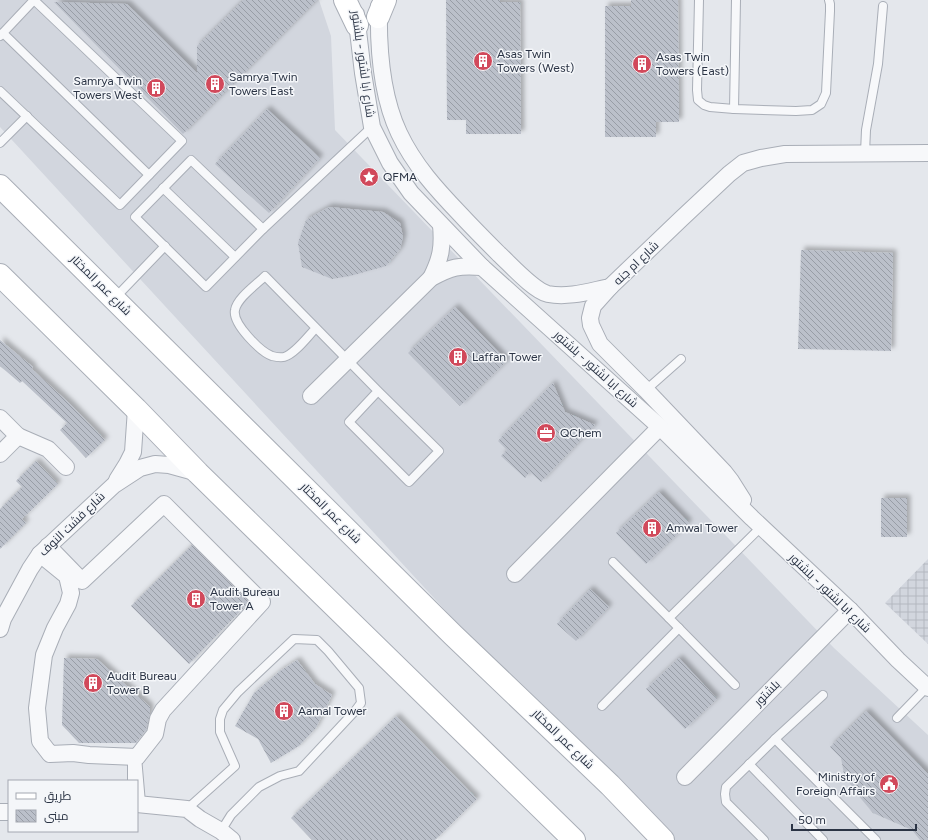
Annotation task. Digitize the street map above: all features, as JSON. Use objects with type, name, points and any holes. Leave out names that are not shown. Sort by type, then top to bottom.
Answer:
[{"type":"main road","points":[[345,0],[357,25]]},
{"type":"main road","name":"شارع عمر المختار","points":[[0,186],[453,635],[610,785],[663,840]]},
{"type":"main road","points":[[0,275],[136,409],[198,473],[574,840]]},
{"type":"street","name":"شارع ابا لشتور - بلشتور","points":[[355,0],[363,73],[372,127],[390,163],[411,193],[482,267],[660,427],[850,610],[898,660],[919,669],[928,684]]},
{"type":"street","name":"شارع ابا لشتور - بلشتور","points":[[381,6],[382,70],[385,92],[398,133],[421,171],[438,191],[499,254],[533,285],[546,294],[572,295],[610,287]]},
{"type":"street","name":"شارع ام جنه","points":[[757,522],[724,472],[600,344],[591,325],[590,318],[593,306],[610,287],[729,174],[743,163],[785,154],[928,153]]},
{"type":"street","points":[[431,278],[440,255],[442,242],[441,225]]},
{"type":"street","points":[[311,396],[431,278],[454,267],[482,267]]},
{"type":"street","name":"شارع فشت النوف","points":[[114,485],[127,464],[132,452],[136,409]]},
{"type":"street","points":[[0,418],[18,436],[48,449],[66,467]]},
{"type":"street","points":[[515,574],[660,427]]},
{"type":"street","points":[[0,454],[18,436]]},
{"type":"street","name":"شارع فشت النوف","points":[[0,629],[3,619],[30,569],[44,550],[114,485],[140,468],[154,464],[169,465],[198,473]]},
{"type":"street","points":[[164,504],[262,602],[162,710],[158,719],[155,734],[135,757],[72,753],[50,754],[40,741],[36,708],[44,655],[55,628],[68,604],[71,593],[67,576],[44,550],[82,581],[164,504]]},
{"type":"street","name":"بلشتور","points":[[685,777],[850,610]]},
{"type":"street","points":[[139,804],[187,809],[226,835]]},
{"type":"lane","points":[[0,91],[120,205],[182,141],[34,0],[1,34],[149,175]]},
{"type":"lane","points":[[699,0],[698,100],[704,105],[710,107],[801,111],[812,110],[821,104],[826,93],[830,11],[829,0]]},
{"type":"lane","points":[[734,109],[736,0]]},
{"type":"lane","points":[[865,154],[866,130],[878,64],[883,6]]},
{"type":"lane","points":[[0,143],[26,116]]},
{"type":"lane","points":[[263,229],[191,160],[135,217],[206,287],[263,229],[372,127]]},
{"type":"lane","points":[[163,188],[235,257]]},
{"type":"lane","points":[[114,299],[165,246]]},
{"type":"lane","points":[[316,328],[292,352],[286,356],[278,358],[270,355],[247,335],[235,319],[235,310],[239,301],[265,276],[439,451],[409,482],[349,422],[378,391]]},
{"type":"lane","points":[[646,390],[681,360]]},
{"type":"lane","points":[[669,618],[757,522]]},
{"type":"lane","points":[[613,562],[735,685]]},
{"type":"lane","points":[[602,706],[679,628]]},
{"type":"lane","points":[[187,809],[235,766],[220,732],[220,719],[223,710],[238,692],[294,639],[317,640],[359,688],[361,704],[299,771],[280,776],[259,787],[231,815],[226,835]]},
{"type":"lane","points":[[897,718],[928,684]]},
{"type":"lane","points":[[764,840],[726,802],[726,787],[823,695]]},
{"type":"lane","points":[[775,739],[876,840]]},
{"type":"lane","points":[[132,780],[135,757]]},
{"type":"lane","points":[[135,757],[137,780]]},
{"type":"lane","points":[[749,764],[823,840]]},
{"type":"lane","points":[[138,792],[139,804]]},
{"type":"shaded area","points":[[0,0],[319,0],[331,36],[335,130],[834,648],[928,735],[928,840],[657,840],[0,127]]},
{"type":"shaded area","points":[[928,559],[928,644],[885,603]]},
{"type":"building","points":[[243,0],[317,0],[183,134],[54,2],[127,4],[197,73],[197,46]]},
{"type":"building","name":"Asas Twin Towers (West)","points":[[446,0],[500,0],[500,2],[520,2],[521,134],[466,134],[466,120],[447,120]]},
{"type":"building","name":"Asas Twin Towers (East)","points":[[631,0],[678,0],[679,122],[656,122],[656,137],[605,137],[605,6],[631,6]]},
{"type":"building","points":[[267,109],[320,158],[269,213],[215,164]]},
{"type":"building","points":[[329,207],[383,212],[400,223],[403,237],[400,249],[386,266],[350,276],[332,279],[302,267],[298,243],[306,220]]},
{"type":"building","points":[[801,250],[893,253],[891,351],[798,349]]},
{"type":"building","name":"Laffan Tower","points":[[455,307],[507,361],[460,406],[408,353]]},
{"type":"building","points":[[0,340],[33,367],[32,369],[70,404],[105,440],[86,458],[60,430],[67,423],[22,381],[20,383],[0,366]]},
{"type":"building","name":"QChem","points":[[553,383],[565,412],[595,425],[541,482],[530,472],[525,478],[501,456],[507,450],[498,441]]},
{"type":"building","points":[[36,461],[58,484],[22,519],[26,523],[0,549],[0,509],[22,487],[16,481]]},
{"type":"building","name":"Amwal Tower","points":[[659,492],[689,523],[646,564],[616,533]]},
{"type":"building","points":[[881,498],[907,498],[907,537],[881,537]]},
{"type":"building","name":"Audit Bureau Tower A","points":[[192,545],[249,602],[189,664],[131,606]]},
{"type":"building","points":[[590,589],[609,607],[576,641],[557,624]]},
{"type":"building","name":"Audit Bureau Tower B","points":[[64,658],[97,659],[150,707],[146,730],[136,743],[79,743],[62,725]]},
{"type":"building","points":[[679,658],[717,699],[685,729],[646,689]]},
{"type":"building","name":"Aamal Tower","points":[[297,660],[315,684],[332,695],[316,728],[299,746],[271,763],[258,739],[235,726],[254,693],[280,671]]},
{"type":"building","name":"Ministry of Foreign Affairs","points":[[866,711],[928,774],[928,840],[920,840],[912,830],[873,813],[857,794],[844,774],[841,758],[830,747]]},
{"type":"building","points":[[396,716],[477,799],[435,840],[312,840],[291,818]]},
{"type":"place","name":"Asas Twin Towers (West)","points":[[483,61]]},
{"type":"place","name":"Asas Twin Towers (East)","points":[[642,64]]},
{"type":"place","name":"Samrya Twin Towers East","points":[[215,84]]},
{"type":"place","name":"Samrya Twin Towers West","points":[[156,88]]},
{"type":"place","name":"QFMA","points":[[369,177]]},
{"type":"place","name":"Laffan Tower","points":[[458,357]]},
{"type":"place","name":"QChem","points":[[546,433]]},
{"type":"place","name":"Amwal Tower","points":[[652,528]]},
{"type":"place","name":"Audit Bureau Tower A","points":[[196,599]]},
{"type":"place","name":"Audit Bureau Tower B","points":[[93,683]]},
{"type":"place","name":"Aamal Tower","points":[[284,711]]},
{"type":"place","name":"Ministry of Foreign Affairs","points":[[889,784]]}]
